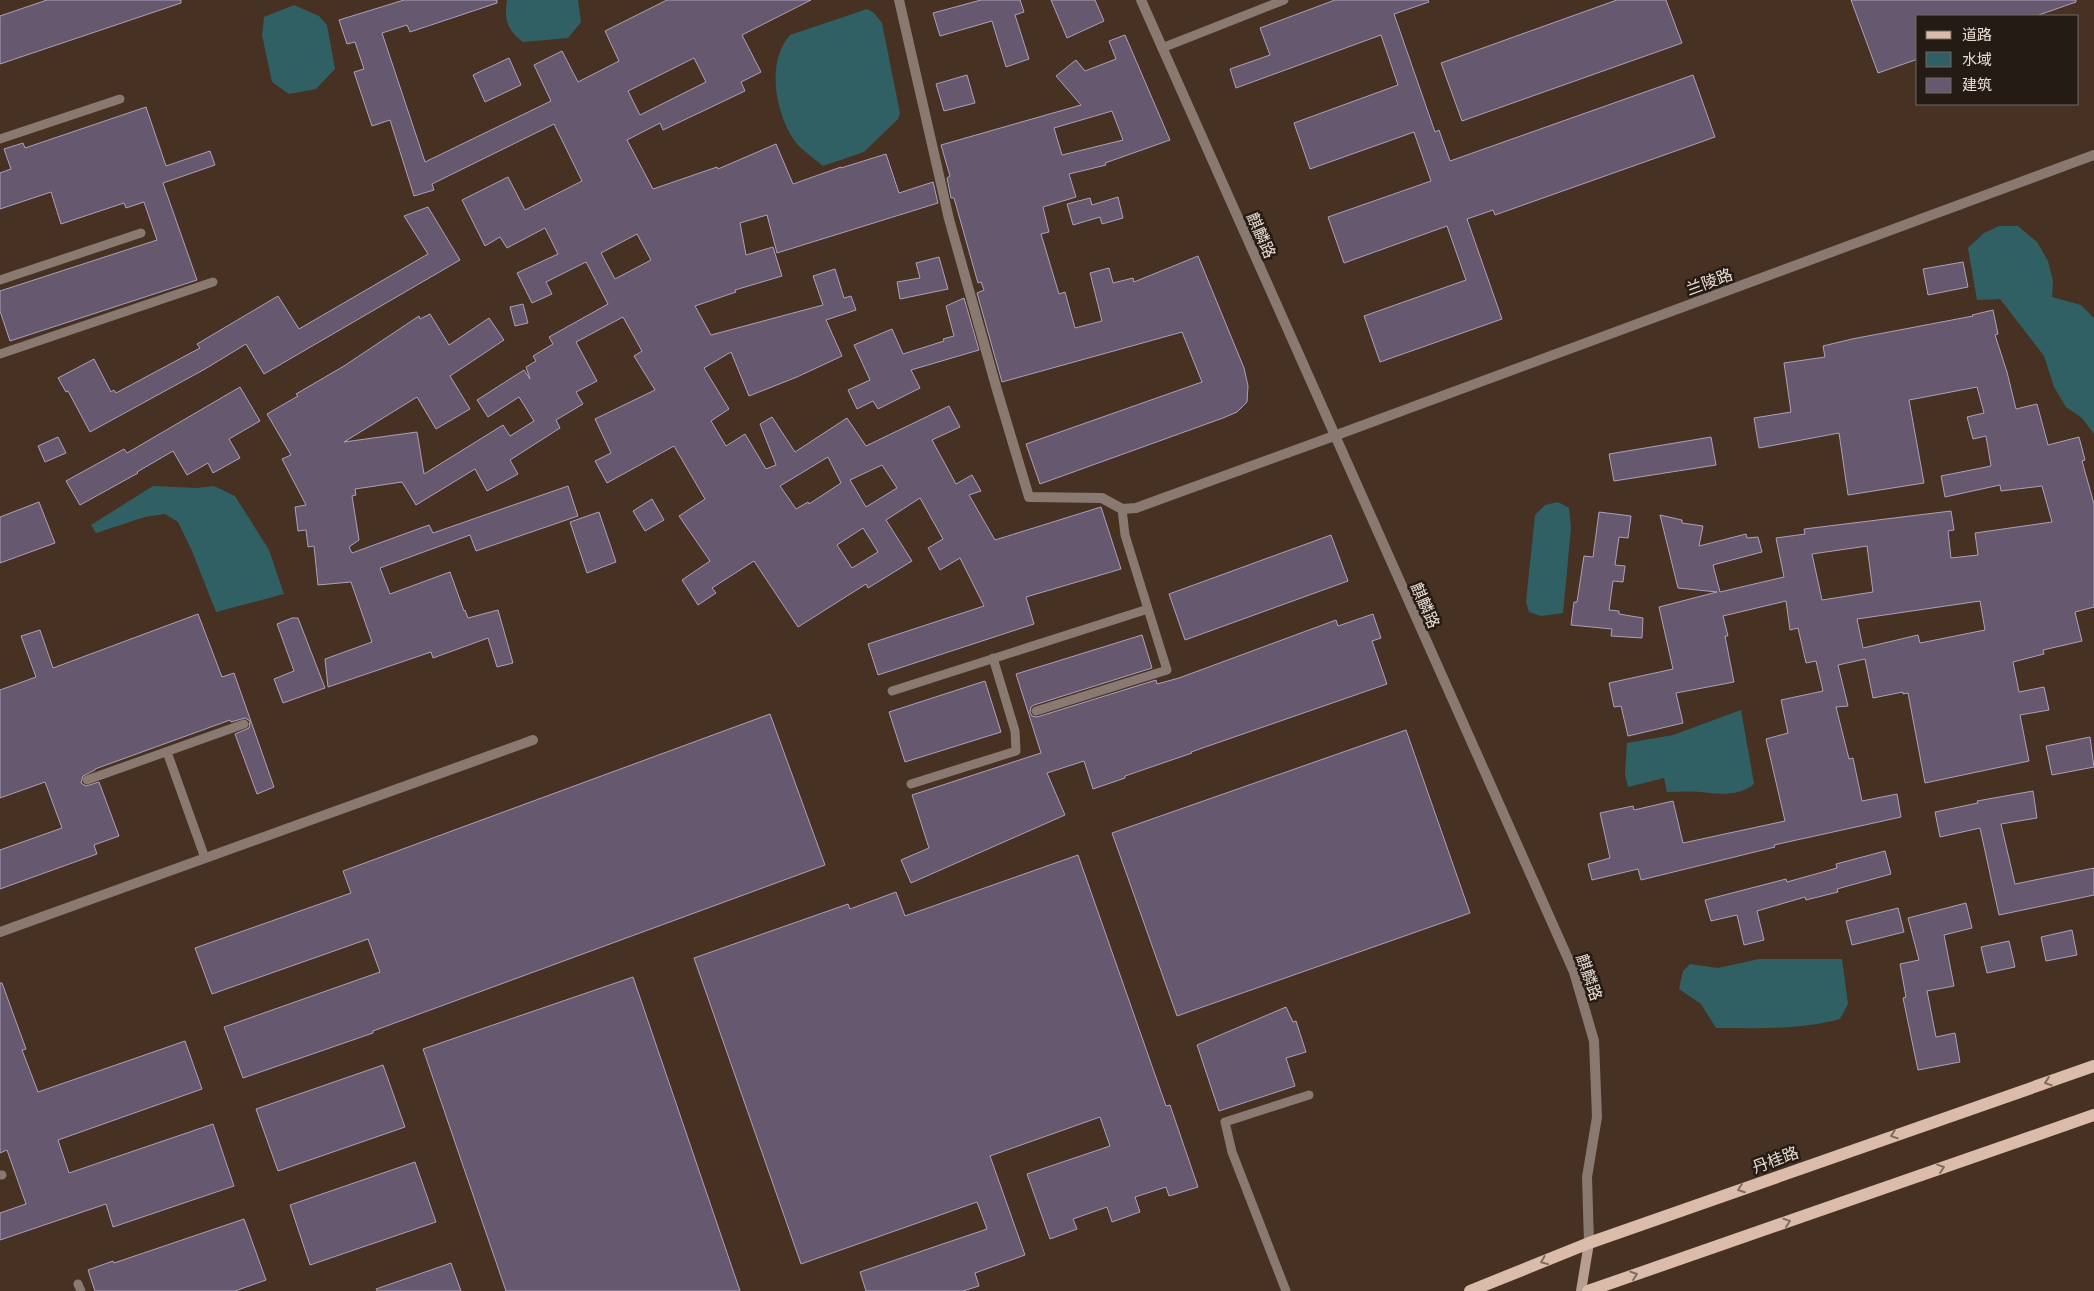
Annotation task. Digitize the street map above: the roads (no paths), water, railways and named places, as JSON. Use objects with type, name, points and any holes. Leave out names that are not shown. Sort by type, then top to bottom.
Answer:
[{"type":"main road","name":"丹桂路","points":[[1470,1291],[1589,1243],[2094,1066]]},
{"type":"main road","points":[[1588,1291],[2094,1115]]},
{"type":"main road","points":[[1581,1291],[1589,1243]]},
{"type":"street","points":[[899,0],[950,219],[997,390],[1029,497],[1102,498],[1122,509]]},
{"type":"street","name":"麒麟路","points":[[1141,0],[1574,972],[1594,1041],[1596,1117],[1587,1176],[1589,1243]]},
{"type":"street","name":"兰陵路","points":[[1122,509],[1136,508],[1334,436],[2094,155]]},
{"type":"street","points":[[0,932],[533,740]]},
{"type":"lane","points":[[1162,48],[1284,0]]},
{"type":"lane","points":[[0,139],[120,99]]},
{"type":"lane","points":[[0,280],[141,233]]},
{"type":"lane","points":[[0,354],[213,282]]},
{"type":"lane","points":[[1036,711],[1167,670],[1125,535],[1122,509]]},
{"type":"lane","points":[[892,690],[1148,609]]},
{"type":"lane","points":[[911,784],[1016,751],[1015,731],[993,658]]},
{"type":"lane","points":[[87,780],[244,724]]},
{"type":"lane","points":[[167,752],[205,858]]},
{"type":"lane","points":[[1286,1291],[1232,1152],[1225,1122],[1309,1096]]},
{"type":"water","points":[[507,0],[578,0],[581,22],[568,38],[523,42],[513,33],[508,24],[506,13]]},
{"type":"water","points":[[294,5],[319,16],[327,25],[335,69],[316,89],[289,94],[272,82],[262,35],[264,17]]},
{"type":"water","points":[[867,9],[874,13],[882,23],[900,113],[898,119],[864,152],[823,166],[797,144],[787,128],[778,101],[776,87],[778,59],[790,35]]},
{"type":"water","points":[[1999,226],[2018,226],[2037,242],[2048,261],[2053,281],[2052,297],[2081,305],[2094,318],[2094,434],[2082,418],[2066,407],[2054,387],[2044,356],[2000,299],[1977,300],[1968,248],[1984,233]]},
{"type":"water","points":[[153,486],[197,488],[214,486],[235,496],[269,550],[284,594],[216,612],[192,551],[178,522],[165,514],[145,517],[96,533],[91,525]]},
{"type":"water","points":[[1558,502],[1569,508],[1571,528],[1563,613],[1541,616],[1529,612],[1526,602],[1535,515],[1545,505]]},
{"type":"water","points":[[1741,710],[1754,784],[1741,791],[1728,794],[1667,792],[1664,778],[1628,787],[1625,775],[1627,743],[1673,735]]},
{"type":"water","points":[[1759,959],[1842,959],[1848,1004],[1840,1019],[1794,1027],[1716,1028],[1701,1004],[1679,989],[1683,971],[1690,964],[1718,968]]}]
